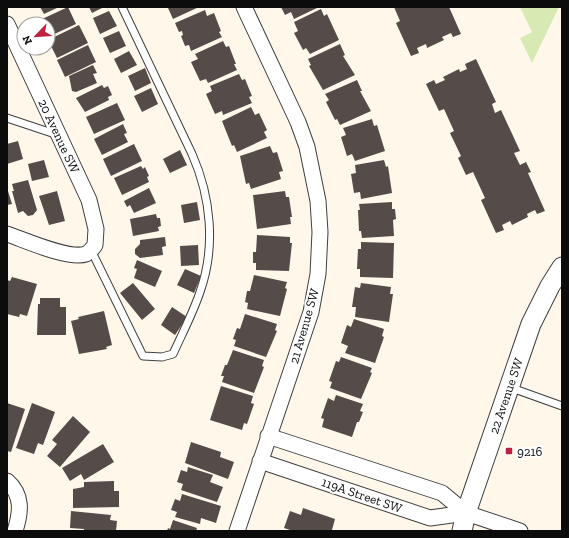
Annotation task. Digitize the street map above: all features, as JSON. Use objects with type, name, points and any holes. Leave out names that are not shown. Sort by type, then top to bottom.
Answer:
[{"type":"street","name":"21 Avenue SW","points":[[237,531],[311,312],[318,274],[320,232],[318,202],[307,147],[298,122],[244,7]]},
{"type":"street","name":"20 Avenue SW","points":[[7,24],[92,209],[96,239],[91,250]]},
{"type":"street","points":[[7,234],[70,254],[85,254],[91,250]]},
{"type":"street","name":"22 Avenue SW","points":[[464,522],[531,324],[550,286],[562,267]]},
{"type":"street","name":"119A Street SW","points":[[268,436],[442,493],[464,522]]},
{"type":"street","name":"119A Street SW","points":[[260,461],[430,518],[520,531]]},
{"type":"street","points":[[7,481],[17,493],[20,510],[15,531]]},
{"type":"lane","points":[[91,250],[143,356],[162,357],[173,354],[202,284],[210,241],[207,199],[201,175],[192,154],[122,7]]},
{"type":"lane","points":[[7,118],[59,135]]},
{"type":"lane","points":[[509,387],[562,406]]},
{"type":"green space","points":[[520,7],[559,7],[532,63],[520,38],[532,32]]},
{"type":"building","points":[[40,7],[59,7],[44,14]]},
{"type":"building","points":[[68,7],[76,24],[56,33],[56,16],[49,16]]},
{"type":"building","points":[[89,7],[104,7],[92,13]]},
{"type":"building","points":[[199,7],[173,19],[168,8]]},
{"type":"building","points":[[281,7],[319,7],[294,19],[291,12],[285,15]]},
{"type":"building","points":[[394,7],[449,7],[461,34],[453,37],[451,33],[442,37],[444,40],[427,48],[426,44],[417,48],[419,53],[411,56],[396,23],[400,21]]},
{"type":"building","points":[[321,9],[324,16],[327,14],[339,40],[310,54],[306,48],[303,50],[294,33],[298,31],[294,22]]},
{"type":"building","points":[[205,10],[207,16],[214,13],[221,31],[219,32],[222,37],[191,51],[189,45],[185,46],[181,36],[183,35],[182,31],[179,32],[175,23]]},
{"type":"building","points":[[109,11],[117,26],[100,34],[93,18]]},
{"type":"building","points":[[79,25],[88,43],[57,58],[56,36]]},
{"type":"building","points":[[119,31],[126,46],[110,53],[103,38]]},
{"type":"building","points":[[223,41],[226,47],[229,46],[237,70],[208,83],[206,79],[200,81],[191,62],[198,59],[195,54]]},
{"type":"building","points":[[340,44],[345,55],[343,56],[355,75],[323,90],[309,66],[311,65],[308,59]]},
{"type":"building","points":[[88,45],[96,62],[65,77],[57,60]]},
{"type":"building","points":[[129,51],[137,65],[121,73],[114,59]]},
{"type":"building","points":[[476,59],[496,102],[492,104],[495,113],[501,110],[520,151],[514,153],[520,165],[526,162],[531,172],[528,173],[545,211],[537,214],[535,210],[527,214],[528,217],[512,225],[510,221],[502,225],[504,230],[496,233],[481,200],[485,198],[473,172],[466,175],[458,158],[461,156],[450,133],[454,131],[444,109],[439,111],[426,84],[434,80],[436,84],[445,80],[443,77],[459,69],[460,72],[467,69],[465,64]]},
{"type":"building","points":[[93,65],[97,73],[93,74],[97,83],[76,92],[72,91],[69,76]]},
{"type":"building","points":[[145,68],[151,83],[135,91],[128,76]]},
{"type":"building","points":[[239,74],[242,80],[245,79],[252,96],[249,97],[252,103],[223,115],[222,111],[215,114],[206,94],[212,91],[210,86]]},
{"type":"building","points":[[357,80],[362,91],[360,91],[371,111],[340,125],[337,119],[335,120],[326,102],[329,100],[325,94]]},
{"type":"building","points":[[102,85],[104,88],[108,86],[112,95],[108,97],[109,100],[85,112],[76,98]]},
{"type":"building","points":[[151,88],[158,104],[142,112],[134,96]]},
{"type":"building","points":[[117,103],[125,120],[94,134],[86,117]]},
{"type":"building","points":[[251,107],[255,115],[259,113],[267,130],[264,132],[267,138],[237,152],[234,145],[232,146],[222,121]]},
{"type":"building","points":[[372,119],[374,126],[377,125],[385,151],[355,161],[352,154],[347,156],[341,137],[346,135],[343,128]]},
{"type":"building","points":[[123,124],[127,133],[124,134],[128,142],[102,155],[94,139]]},
{"type":"building","points":[[18,141],[23,159],[7,164],[7,144]]},
{"type":"building","points":[[134,144],[142,161],[111,176],[103,159]]},
{"type":"building","points":[[270,146],[273,153],[277,152],[283,171],[279,172],[281,179],[251,189],[249,183],[246,184],[240,156]]},
{"type":"building","points":[[180,150],[187,165],[170,173],[163,159]]},
{"type":"building","points":[[44,160],[49,177],[32,181],[28,164]]},
{"type":"building","points":[[384,160],[386,167],[388,166],[392,193],[361,199],[360,192],[354,193],[351,174],[356,173],[355,165]]},
{"type":"building","points":[[141,166],[143,169],[145,167],[149,176],[147,177],[149,182],[122,195],[114,178]]},
{"type":"building","points":[[28,180],[37,210],[33,215],[28,216],[23,211],[18,213],[12,191],[14,191],[12,184]]},
{"type":"building","points":[[7,188],[12,204],[7,205]]},
{"type":"building","points":[[149,188],[156,203],[134,213],[130,205],[127,207],[124,201]]},
{"type":"building","points":[[57,191],[65,221],[49,225],[39,196]]},
{"type":"building","points":[[285,191],[286,197],[289,197],[292,217],[290,217],[291,224],[257,229],[253,195]]},
{"type":"building","points":[[197,202],[200,220],[184,223],[181,205]]},
{"type":"building","points":[[392,202],[392,209],[395,209],[396,219],[393,220],[394,236],[362,238],[361,231],[359,231],[359,204]]},
{"type":"building","points":[[156,214],[157,218],[160,218],[161,226],[158,227],[159,231],[133,236],[130,219]]},
{"type":"building","points":[[257,235],[290,237],[290,243],[292,243],[289,271],[256,270],[256,263],[253,263],[253,252],[256,252]]},
{"type":"building","points":[[165,237],[166,246],[162,247],[163,255],[140,258],[135,254],[135,249],[140,244],[140,240]]},
{"type":"building","points":[[361,242],[394,243],[393,278],[360,277],[360,269],[357,269],[358,249],[361,249]]},
{"type":"building","points":[[198,245],[199,265],[181,266],[180,246]]},
{"type":"building","points":[[137,260],[162,271],[155,287],[134,278],[137,269],[134,268]]},
{"type":"building","points":[[185,269],[201,276],[194,293],[177,285]]},
{"type":"building","points":[[254,275],[287,282],[285,288],[287,289],[280,316],[247,309],[248,303],[245,302],[247,291],[250,291]]},
{"type":"building","points":[[12,277],[37,284],[27,316],[20,314],[19,317],[7,314],[7,280],[10,281]]},
{"type":"building","points":[[133,283],[155,309],[142,320],[120,293]]},
{"type":"building","points":[[361,283],[391,287],[390,294],[393,294],[389,322],[355,317],[356,307],[352,307],[355,287],[360,288]]},
{"type":"building","points":[[40,298],[60,298],[60,307],[66,307],[66,335],[37,335],[38,304],[40,304]]},
{"type":"building","points":[[172,307],[187,317],[175,335],[161,325]]},
{"type":"building","points":[[104,311],[112,345],[106,347],[107,349],[79,354],[71,321],[79,319],[78,317]]},
{"type":"building","points":[[245,314],[277,324],[275,330],[277,331],[266,357],[234,346],[236,340],[233,339],[237,328],[240,329]]},
{"type":"building","points":[[354,319],[384,329],[382,336],[384,337],[375,363],[345,353],[348,346],[341,343],[347,325],[351,327]]},
{"type":"building","points":[[233,350],[264,360],[262,366],[264,367],[254,393],[222,382],[224,376],[221,376]]},
{"type":"building","points":[[341,357],[372,368],[370,372],[372,373],[361,399],[330,388],[332,382],[329,381],[336,361],[339,362]]},
{"type":"building","points":[[221,386],[253,396],[251,403],[254,404],[247,424],[244,423],[242,430],[210,420]]},
{"type":"building","points":[[336,395],[363,404],[360,411],[363,412],[359,422],[357,422],[352,437],[322,427],[324,419],[321,418],[328,398],[334,401]]},
{"type":"building","points":[[7,403],[25,409],[11,452],[7,451]]},
{"type":"building","points":[[32,403],[55,412],[43,445],[38,443],[34,454],[16,448]]},
{"type":"building","points":[[73,416],[90,432],[60,467],[47,456],[57,444],[52,440]]},
{"type":"building","points":[[191,442],[221,452],[220,457],[234,462],[228,479],[185,463]]},
{"type":"building","points":[[103,444],[114,462],[84,480],[81,474],[70,481],[62,468]]},
{"type":"building","points":[[188,467],[213,475],[210,482],[223,487],[217,502],[181,490],[183,484],[177,482],[181,470],[187,472]]},
{"type":"building","points":[[114,481],[114,491],[119,491],[119,507],[73,508],[73,489],[84,487],[84,482]]},
{"type":"building","points":[[182,494],[221,506],[216,523],[201,518],[200,524],[175,517],[177,512],[171,510],[175,499],[180,501]]},
{"type":"building","points":[[303,508],[335,519],[332,530],[335,531],[293,531],[284,528],[290,511],[301,515]]},
{"type":"building","points":[[71,511],[111,515],[110,520],[117,521],[116,531],[84,531],[84,529],[70,528]]},
{"type":"building","points":[[173,520],[197,528],[196,531],[167,531],[168,528],[170,529]]},
{"type":"place","name":"9216","points":[[509,451]]}]
